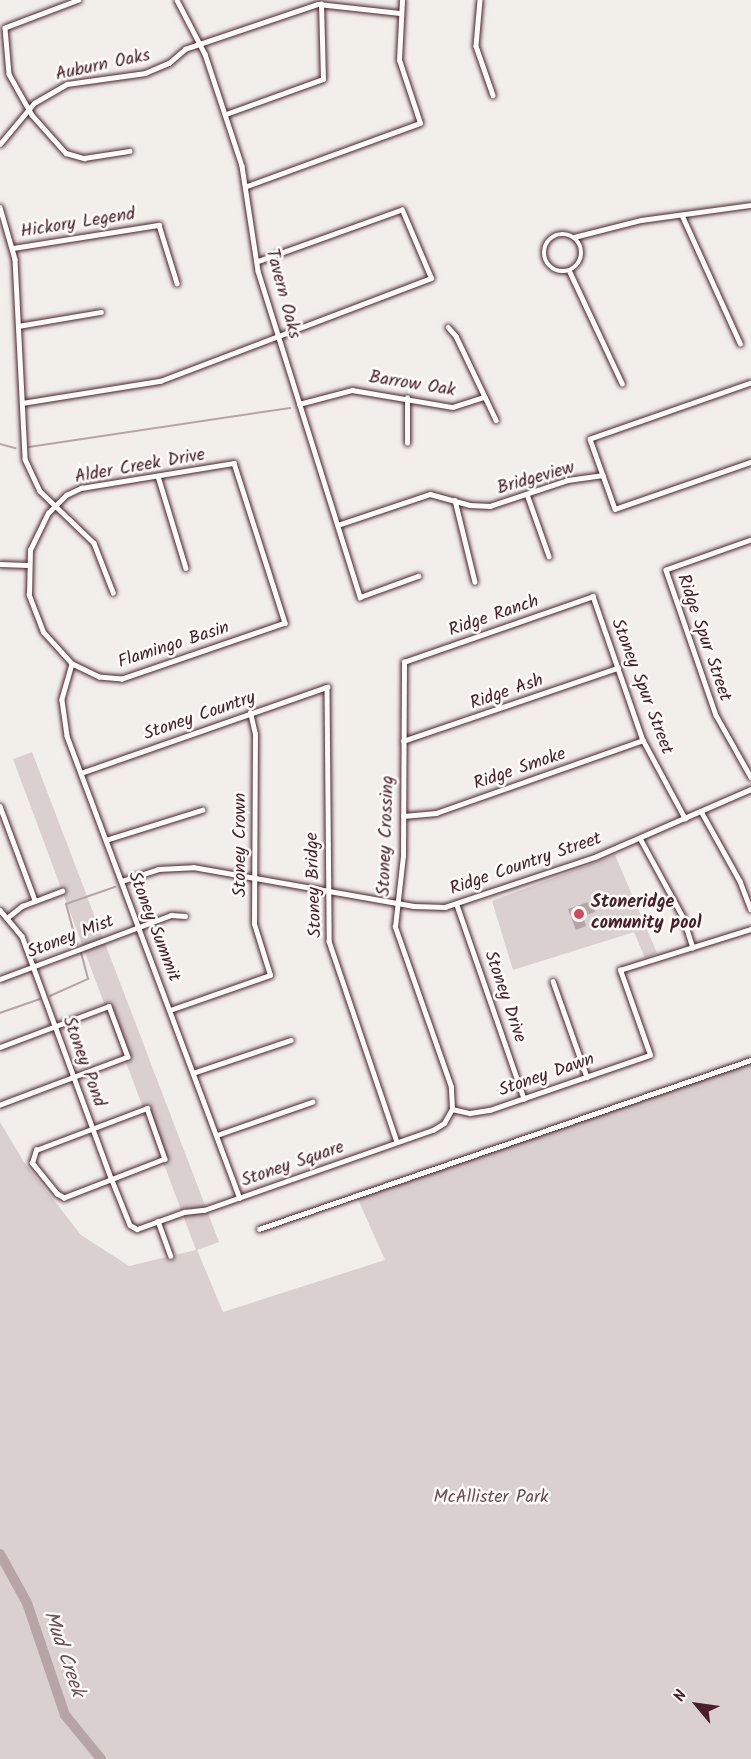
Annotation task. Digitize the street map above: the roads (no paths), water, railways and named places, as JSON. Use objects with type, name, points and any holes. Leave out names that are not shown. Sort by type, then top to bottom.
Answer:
[{"type":"street","points":[[79,0],[5,28],[9,74],[28,108],[55,145],[75,156],[129,151]]},
{"type":"street","name":"Tavern Oaks","points":[[177,0],[201,44],[226,114],[247,186],[257,262],[360,597],[418,576]]},
{"type":"street","points":[[247,186],[420,123],[399,60],[402,0]]},
{"type":"street","points":[[480,0],[476,45],[493,95]]},
{"type":"street","points":[[226,114],[323,79],[321,4]]},
{"type":"street","name":"Auburn Oaks","points":[[0,144],[28,108],[67,84],[145,73],[201,44],[321,4],[400,13]]},
{"type":"street","points":[[574,237],[581,247],[582,259],[570,272],[558,272],[549,267],[544,251],[548,241],[558,235],[574,237],[641,220],[751,205]]},
{"type":"street","points":[[0,207],[13,248],[21,403],[28,472],[54,507],[94,543],[113,592]]},
{"type":"street","points":[[21,403],[160,381],[431,278],[402,210],[257,262]]},
{"type":"street","points":[[682,215],[740,343]]},
{"type":"street","name":"Hickory Legend","points":[[13,248],[159,225],[177,282]]},
{"type":"street","points":[[570,272],[622,383]]},
{"type":"street","points":[[18,326],[101,312]]},
{"type":"street","points":[[448,327],[496,420]]},
{"type":"street","points":[[751,383],[590,439],[615,509],[751,462]]},
{"type":"street","name":"Barrow Oak","points":[[299,404],[352,390],[453,407],[484,397]]},
{"type":"street","points":[[407,398],[407,443]]},
{"type":"street","name":"Alder Creek Drive","points":[[72,664],[54,647],[37,621],[29,595],[28,565],[37,532],[54,507],[81,488],[234,464],[285,623]]},
{"type":"street","name":"Bridgeview","points":[[338,525],[430,494],[490,506],[568,480],[603,475]]},
{"type":"street","points":[[158,476],[186,568]]},
{"type":"street","points":[[527,494],[549,556]]},
{"type":"street","points":[[455,500],[475,582]]},
{"type":"street","name":"Ridge Spur Street","points":[[751,540],[666,570],[716,715],[751,777]]},
{"type":"street","points":[[0,564],[28,565]]},
{"type":"street","name":"Ridge Ranch","points":[[404,662],[593,596]]},
{"type":"street","name":"Stoney Spur Street","points":[[593,596],[643,740],[685,818]]},
{"type":"street","name":"Flamingo Basin","points":[[72,664],[99,677],[122,679],[285,623]]},
{"type":"street","name":"Stoney Crossing","points":[[404,662],[403,816],[396,935],[451,1087],[452,1109]]},
{"type":"street","name":"Stoney Summit","points":[[72,664],[64,687],[63,721],[240,1198]]},
{"type":"street","name":"Ridge Ash","points":[[404,741],[618,668]]},
{"type":"street","name":"Stoney Country","points":[[81,773],[327,687]]},
{"type":"street","name":"Stoney Bridge","points":[[327,687],[329,941],[397,1142]]},
{"type":"street","name":"Stoney Crown","points":[[170,1010],[270,975],[255,924],[255,734],[250,713]]},
{"type":"street","name":"Ridge Smoke","points":[[403,816],[436,813],[643,740]]},
{"type":"street","name":"Ridge Country Street","points":[[122,881],[181,867],[424,907],[457,905],[640,838],[751,789]]},
{"type":"street","points":[[0,806],[2,819],[35,900]]},
{"type":"street","points":[[106,840],[202,810]]},
{"type":"street","points":[[701,811],[740,881],[751,909]]},
{"type":"street","points":[[640,838],[683,917],[693,947],[751,929]]},
{"type":"street","points":[[8,917],[35,900],[62,891]]},
{"type":"street","name":"Stoney Drive","points":[[457,905],[524,1099]]},
{"type":"street","name":"Stoney Pond","points":[[0,910],[22,936],[112,1180],[133,1228]]},
{"type":"street","name":"Stoney Mist","points":[[0,979],[171,915],[185,916]]},
{"type":"street","name":"Stoney Dawn","points":[[452,1109],[482,1112],[650,1055],[620,970],[693,947]]},
{"type":"street","points":[[553,981],[587,1077]]},
{"type":"street","points":[[0,1047],[109,1006],[128,1057],[0,1105]]},
{"type":"street","points":[[193,1073],[291,1040]]},
{"type":"street","points":[[259,1229],[751,1060]]},
{"type":"street","points":[[217,1135],[312,1102]]},
{"type":"street","points":[[147,1108],[165,1159],[61,1197],[31,1157],[36,1150],[93,1129],[147,1108]]},
{"type":"street","name":"Stoney Square","points":[[133,1228],[202,1211],[440,1127],[452,1109]]},
{"type":"street","points":[[158,1221],[171,1256]]},
{"type":"waterway","points":[[29,447],[290,408]]},
{"type":"waterway","points":[[0,444],[15,448]]},
{"type":"waterway","points":[[77,945],[66,904],[115,887]]},
{"type":"waterway","points":[[50,996],[88,979],[81,953]]},
{"type":"waterway","points":[[0,1013],[40,999]]},
{"type":"waterway","name":"Mud Creek","points":[[0,1554],[27,1603],[65,1715],[101,1759]]},
{"type":"place","name":"Stoneridge comunity pool","points":[[579,914]]},
{"type":"park label","name":"McAllister Park","points":[[491,1498]]}]
